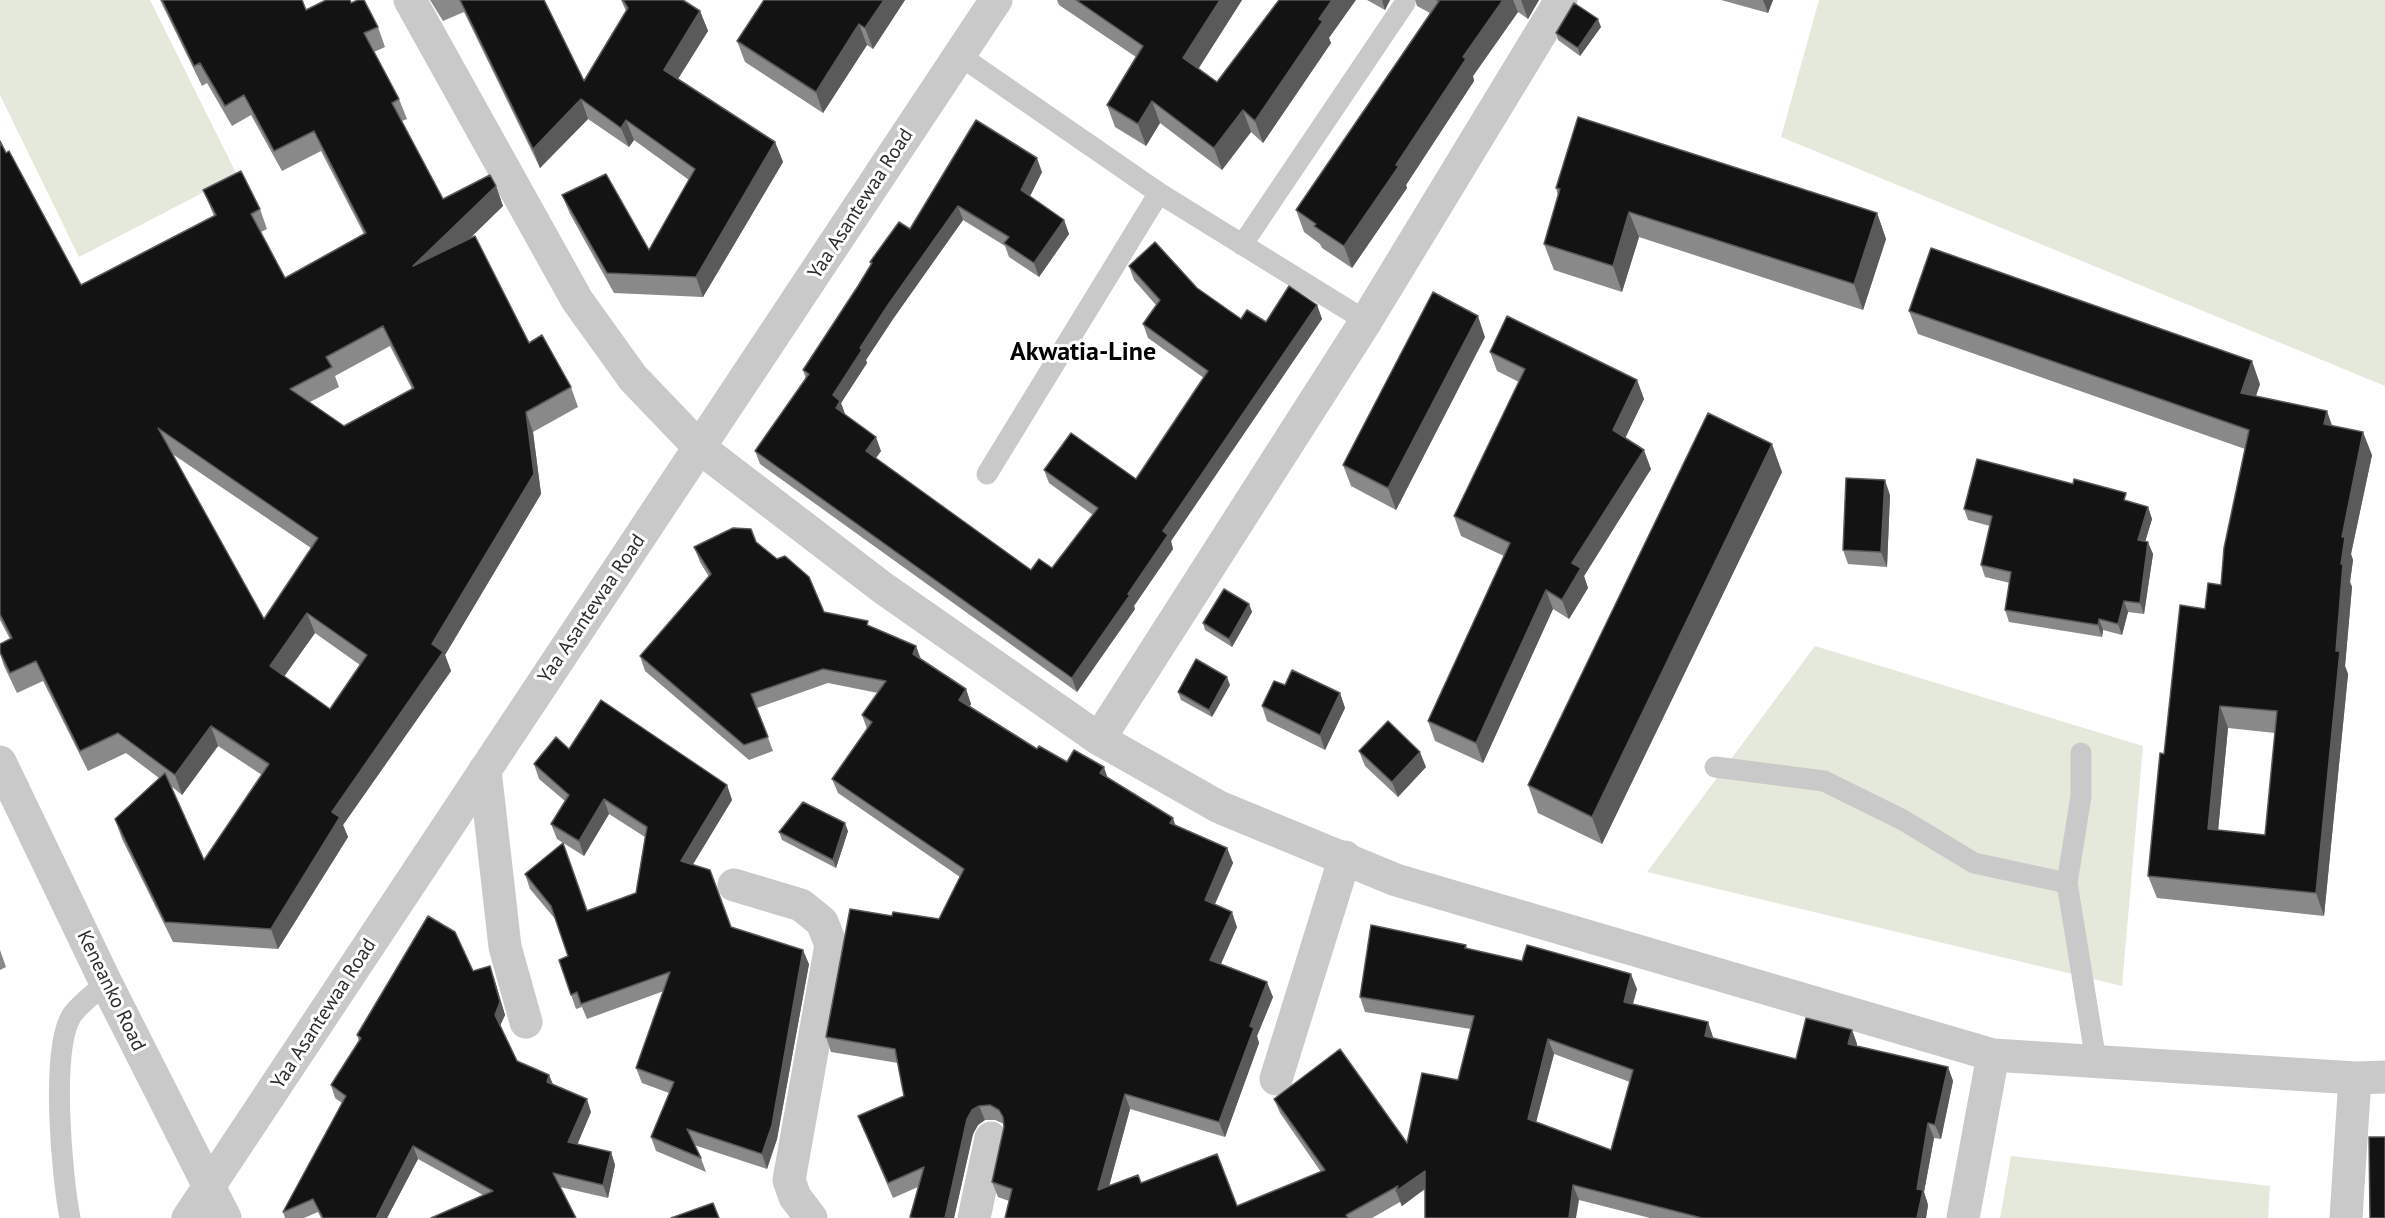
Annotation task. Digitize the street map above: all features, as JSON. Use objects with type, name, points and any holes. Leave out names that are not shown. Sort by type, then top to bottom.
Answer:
[{"type":"street","points":[[410,0],[577,300],[633,378],[700,448],[883,588],[1099,739],[1219,807],[1345,857],[1396,880],[1993,1054],[2370,1078],[2346,1218]]},
{"type":"street","name":"Yaa Asantewaa Road","points":[[188,1218],[996,0]]},
{"type":"street","points":[[1099,739],[1366,321],[1561,0]]},
{"type":"street","name":"Keneanko Road","points":[[0,762],[106,983],[225,1218]]},
{"type":"street","points":[[485,770],[505,947],[526,1023]]},
{"type":"street","points":[[1275,1079],[1345,857]]},
{"type":"street","points":[[734,885],[801,905],[822,922],[831,945],[789,1180],[795,1197],[811,1218]]},
{"type":"street","points":[[1963,1218],[1993,1054]]},
{"type":"street","points":[[974,1218],[991,1138]]},
{"type":"lane","points":[[1242,245],[1405,3]]},
{"type":"lane","points":[[959,55],[1159,194],[1366,321]]},
{"type":"lane","points":[[987,474],[1159,194]]},
{"type":"lane","points":[[2081,753],[2081,796],[2067,883],[2096,1061]]},
{"type":"lane","points":[[1715,767],[1824,781],[1903,820],[1974,863],[2067,883]]},
{"type":"lane","points":[[69,1218],[62,1174],[60,1065],[63,1037],[72,1015],[106,983]]},
{"type":"shaded area","points":[[0,0],[150,0],[237,175],[79,257],[0,95]]},
{"type":"shaded area","points":[[1819,0],[2385,0],[2385,386],[1781,137]]},
{"type":"shaded area","points":[[1815,646],[2143,746],[2122,986],[1647,872]]},
{"type":"shaded area","points":[[2011,1156],[2270,1186],[2268,1218],[2000,1218]]},
{"type":"building","points":[[162,0],[302,0],[306,10],[326,0],[350,0],[351,3],[364,0],[378,27],[364,33],[399,99],[392,103],[443,199],[490,175],[496,186],[413,266],[475,236],[529,343],[542,335],[571,387],[526,412],[534,474],[432,644],[443,652],[332,812],[340,817],[271,929],[165,922],[115,819],[165,773],[204,860],[269,764],[211,726],[175,775],[118,733],[80,751],[36,661],[10,673],[0,652],[0,644],[12,638],[0,614],[0,141],[6,153],[9,151],[81,285],[216,215],[203,190],[241,171],[260,209],[251,214],[285,278],[366,233],[314,131],[274,151],[244,95],[225,106],[200,63],[194,66]],"holes":[[[383,326],[414,388],[344,426],[290,389],[332,367],[326,357]],[[158,428],[318,538],[264,619]],[[307,613],[367,655],[330,709],[270,666]]]},
{"type":"building","points":[[460,0],[544,0],[584,81],[628,8],[623,0],[683,0],[700,11],[664,70],[775,142],[696,277],[607,273],[562,195],[606,174],[649,250],[695,169],[626,120],[621,128],[581,99],[533,149]]},
{"type":"building","points":[[764,0],[884,0],[865,28],[859,24],[816,92],[737,41]]},
{"type":"building","points":[[1076,0],[1220,0],[1183,58],[1217,82],[1279,0],[1332,0],[1319,19],[1323,21],[1255,121],[1243,110],[1214,148],[1152,101],[1138,124],[1107,105],[1143,46]]},
{"type":"building","points":[[1437,0],[1503,0],[1463,57],[1466,59],[1396,165],[1399,166],[1344,246],[1314,226],[1316,224],[1296,210],[1439,1]]},
{"type":"building","points":[[1574,3],[1598,19],[1578,48],[1556,33]]},
{"type":"building","points":[[1578,117],[1877,213],[1854,284],[1629,212],[1613,266],[1544,244],[1560,189],[1556,188]]},
{"type":"building","points":[[976,120],[1037,158],[1021,190],[1064,220],[1034,263],[1004,243],[1009,237],[958,206],[888,305],[833,395],[840,401],[836,408],[876,437],[866,451],[1031,570],[1039,559],[1052,568],[1098,508],[1044,470],[1071,433],[1136,479],[1208,371],[1143,324],[1160,300],[1129,266],[1155,242],[1197,288],[1241,319],[1247,310],[1266,322],[1289,286],[1317,305],[1163,531],[1168,535],[1128,594],[1130,595],[1072,678],[755,451],[809,374],[803,370],[858,286],[872,263],[870,262],[899,222],[910,229]]},
{"type":"building","points":[[1931,248],[2252,361],[2241,393],[2327,411],[2324,424],[2363,432],[2342,537],[2345,537],[2341,564],[2343,564],[2336,651],[2340,651],[2316,893],[2148,876],[2160,753],[2164,754],[2180,605],[2205,609],[2208,583],[2221,585],[2224,548],[2249,430],[1909,311]],"holes":[[[2220,706],[2277,711],[2265,835],[2208,829]]]},
{"type":"building","points":[[1433,292],[1478,316],[1388,488],[1343,465]]},
{"type":"building","points":[[1507,316],[1637,380],[1613,430],[1644,450],[1572,563],[1581,568],[1562,600],[1546,590],[1476,743],[1428,721],[1510,543],[1454,516],[1525,369],[1490,352]]},
{"type":"building","points":[[1708,413],[1772,444],[1592,817],[1528,785]]},
{"type":"building","points":[[1977,459],[2073,484],[2074,479],[2126,493],[2124,500],[2148,507],[2138,540],[2148,542],[2140,603],[2124,601],[2118,624],[2099,619],[2098,625],[2005,610],[2011,572],[1981,565],[1992,516],[1964,509]]},
{"type":"building","points":[[1846,478],[1885,480],[1881,552],[1843,550]]},
{"type":"building","points":[[733,528],[751,529],[756,542],[777,559],[785,556],[809,577],[824,612],[868,621],[867,625],[916,646],[913,654],[966,689],[959,700],[1037,749],[1039,746],[1067,762],[1074,750],[1104,767],[1100,773],[1173,818],[1170,823],[1227,848],[1205,900],[1232,912],[1210,960],[1267,982],[1250,1026],[1254,1028],[1219,1122],[1125,1094],[1098,1190],[1138,1175],[1141,1183],[1217,1154],[1237,1206],[1325,1170],[1274,1099],[1340,1049],[1407,1143],[1422,1073],[1458,1080],[1474,1016],[1360,997],[1371,925],[1466,945],[1465,948],[1522,961],[1527,945],[1631,974],[1624,1002],[1708,1022],[1705,1036],[1796,1059],[1806,1018],[1852,1030],[1848,1044],[1948,1067],[1935,1125],[1928,1123],[1917,1189],[1923,1190],[1917,1218],[1702,1218],[1573,1185],[1569,1218],[1425,1218],[1425,1171],[1396,1191],[1398,1186],[1346,1215],[1348,1218],[1005,1218],[1012,1189],[992,1182],[1004,1127],[1003,1117],[999,1110],[990,1105],[979,1106],[972,1110],[967,1119],[945,1218],[910,1217],[924,1167],[888,1183],[858,1116],[904,1096],[895,1049],[826,1037],[850,909],[892,916],[893,912],[939,919],[964,869],[832,779],[872,722],[862,715],[886,681],[823,669],[751,694],[768,737],[744,745],[640,656],[711,574],[694,547]],"holes":[[[1548,1039],[1633,1070],[1611,1150],[1528,1119]]]},
{"type":"building","points":[[1224,589],[1249,604],[1229,639],[1203,623]]},
{"type":"building","points":[[1196,659],[1227,677],[1209,710],[1178,692]]},
{"type":"building","points":[[1292,670],[1340,693],[1320,735],[1262,706],[1274,681],[1285,685]]},
{"type":"building","points":[[601,700],[727,785],[681,861],[710,870],[731,927],[803,950],[772,1125],[762,1154],[687,1129],[701,1158],[651,1137],[674,1082],[636,1068],[670,972],[581,1004],[577,992],[571,995],[559,960],[568,956],[551,906],[525,874],[563,843],[587,911],[636,893],[647,827],[604,799],[579,841],[551,824],[569,795],[534,764],[556,737],[569,749]]},
{"type":"building","points":[[1388,721],[1420,752],[1392,782],[1359,751]]},
{"type":"building","points":[[803,802],[845,823],[833,860],[779,832]]},
{"type":"building","points":[[428,916],[455,932],[473,971],[490,966],[500,1002],[495,1015],[517,1061],[549,1075],[547,1082],[587,1099],[568,1142],[611,1152],[603,1185],[553,1173],[576,1218],[431,1218],[493,1191],[413,1146],[376,1218],[323,1218],[313,1199],[283,1212],[346,1096],[331,1085],[361,1038],[357,1035]]},
{"type":"building","points":[[2369,1137],[2385,1137],[2385,1218],[2370,1218]]},
{"type":"building","points":[[713,1203],[719,1218],[671,1218]]},
{"type":"district","name":"Akwatia-Line","points":[[1083,353]]}]
